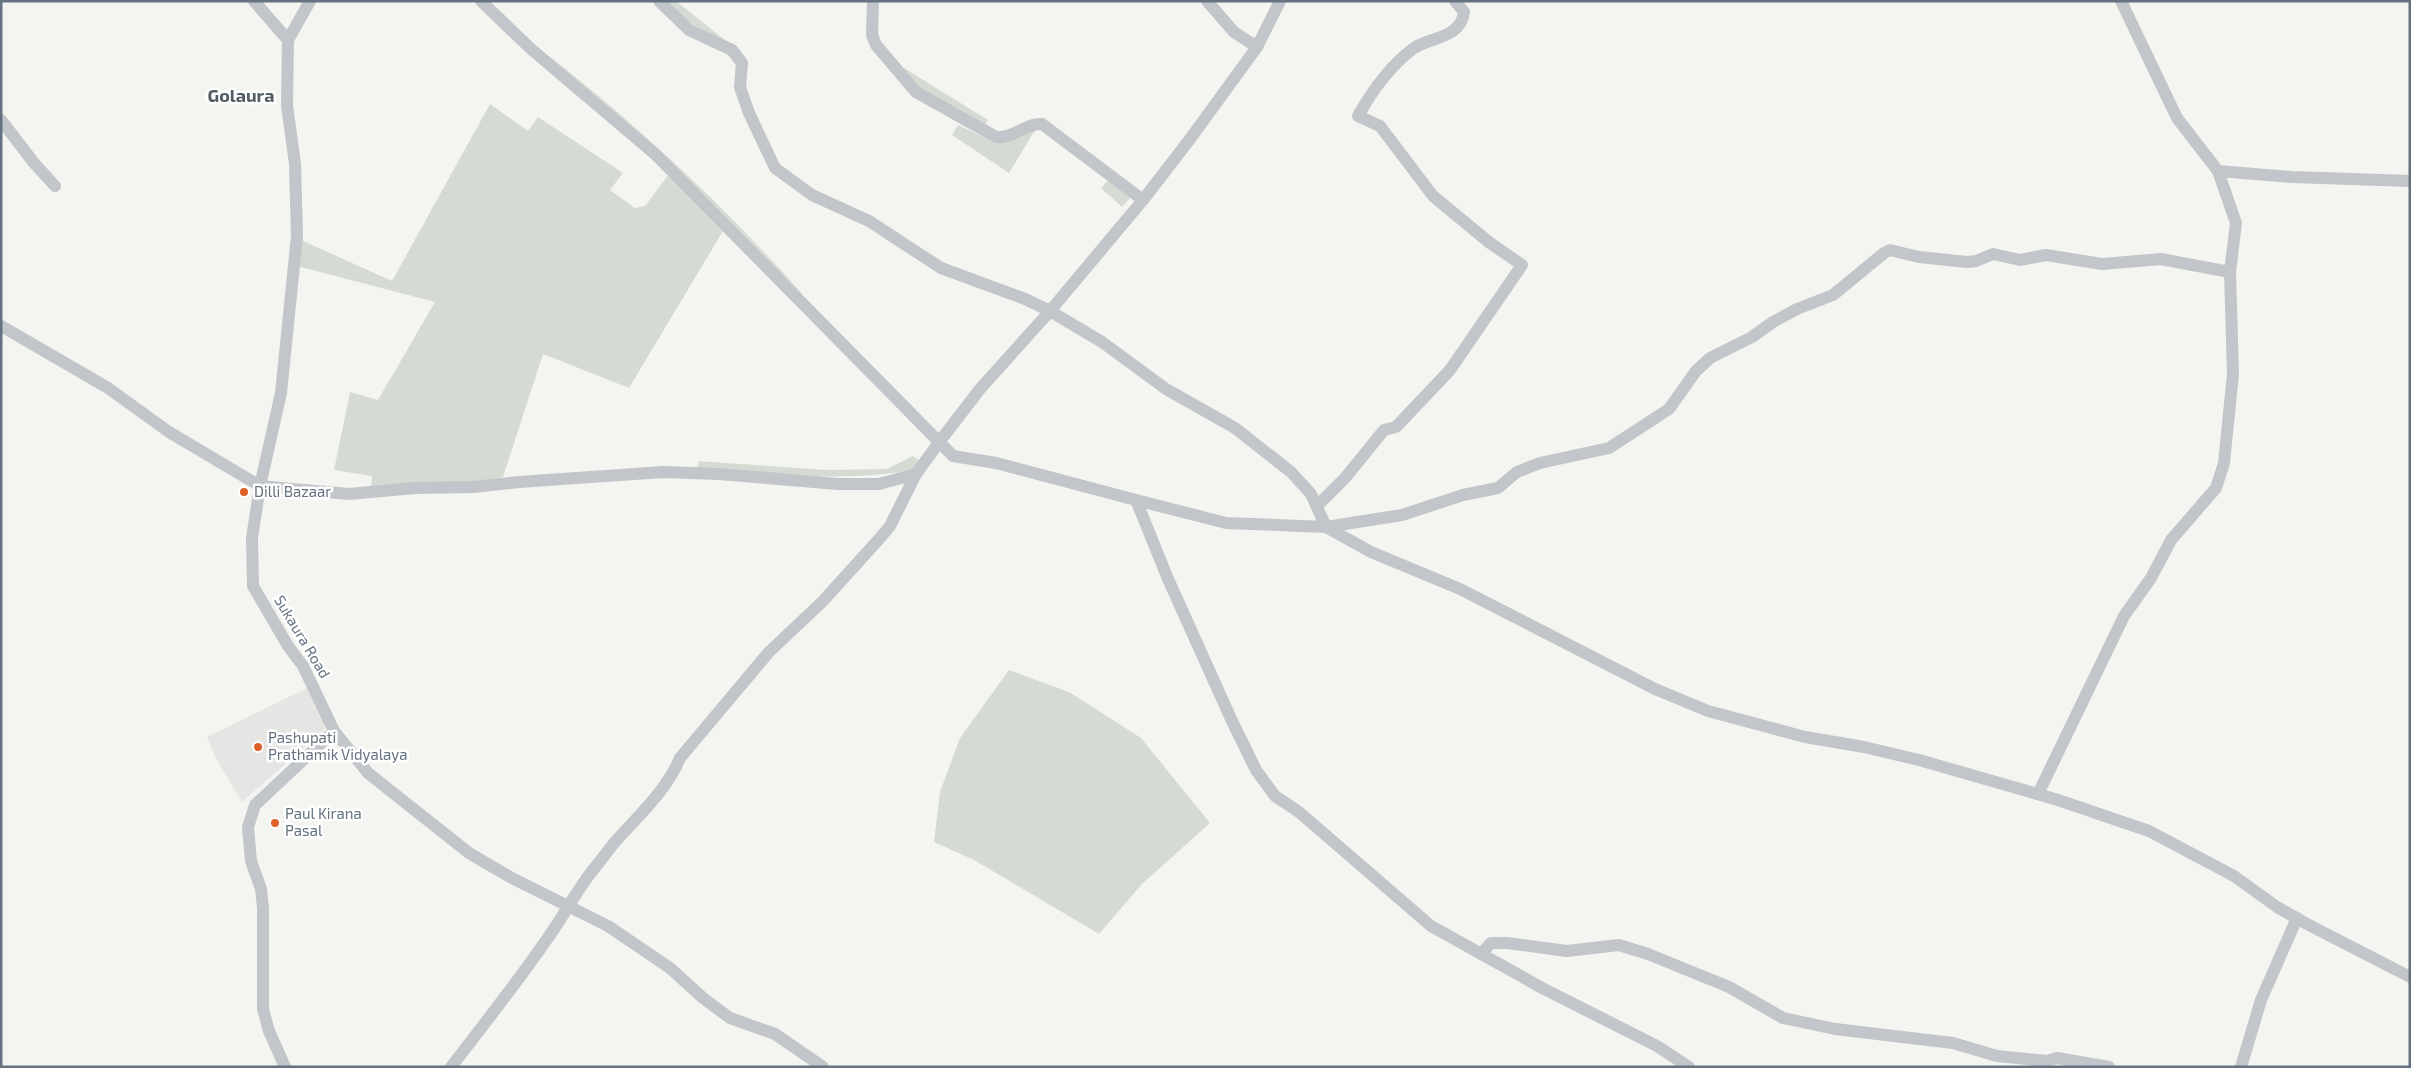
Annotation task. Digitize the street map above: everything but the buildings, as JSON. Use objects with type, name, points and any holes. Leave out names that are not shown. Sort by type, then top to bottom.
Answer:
[{"type":"street","points":[[254,1],[288,40],[310,1]]},
{"type":"street","points":[[481,1],[531,49],[656,155],[953,456],[996,463],[1226,523],[1326,527],[1402,515],[1463,496],[1498,488],[1517,472],[1540,464],[1609,448],[1618,444],[1669,409],[1696,371],[1710,358],[1752,337],[1773,322],[1797,309],[1833,295],[1884,252],[1890,250],[1967,262],[1993,254],[2020,260],[2046,255],[2102,264],[2161,259],[2230,272]]},
{"type":"street","points":[[659,1],[689,30],[732,50],[742,64],[740,87],[749,113],[774,168],[812,195],[869,221],[941,268],[1025,299],[1050,311],[1102,342],[1166,389],[1235,428],[1291,472],[1311,494],[1326,527],[1371,552],[1460,589],[1655,689],[1708,711],[1805,737],[1864,747],[1919,760],[2038,794],[2150,832],[2234,876],[2297,918],[2410,978]]},
{"type":"street","points":[[874,1],[872,35],[876,44],[916,92],[996,137],[1004,138],[1036,124],[1042,124],[1144,200]]},
{"type":"street","points":[[1207,1],[1234,32],[1257,47]]},
{"type":"street","points":[[451,1067],[508,995],[568,906],[614,844],[665,784],[675,770],[680,758],[768,652],[822,602],[890,526],[916,474],[980,389],[1050,311],[1144,200],[1257,47],[1280,1]]},
{"type":"street","points":[[1316,506],[1345,478],[1384,430],[1396,427],[1450,370],[1522,265],[1490,243],[1433,196],[1380,126],[1358,116],[1370,96],[1390,72],[1414,49],[1443,38],[1462,21],[1464,12],[1455,1]]},
{"type":"street","points":[[2038,794],[2124,616],[2151,578],[2171,540],[2216,488],[2224,463],[2228,438],[2233,374],[2230,272],[2236,223],[2218,172],[2177,118],[2121,1]]},
{"type":"street","name":"Sukaura Road","points":[[288,40],[287,105],[295,164],[298,236],[281,393],[260,486],[252,538],[252,586],[288,646],[303,666],[334,730],[368,773],[469,853],[608,926],[670,968],[703,998],[730,1018],[775,1034],[823,1067]]},
{"type":"street","points":[[1,120],[34,163],[55,186]]},
{"type":"street","points":[[2218,172],[2291,177],[2410,181]]},
{"type":"street","points":[[1,326],[108,388],[169,432],[260,486],[348,494],[415,488],[473,487],[663,472],[754,476],[838,484],[879,484],[916,474]]},
{"type":"street","points":[[1136,500],[1168,579],[1232,721],[1256,770],[1274,796],[1299,812],[1431,926],[1544,989],[1657,1046],[1689,1067]]},
{"type":"street","points":[[285,1067],[269,1031],[263,1009],[263,908],[261,889],[251,861],[248,827],[255,805],[334,730]]},
{"type":"street","points":[[2241,1067],[2262,1000],[2297,918]]},
{"type":"street","points":[[1481,954],[1491,943],[1506,942],[1567,951],[1619,945],[1648,954],[1729,987],[1783,1018],[1835,1029],[1953,1043],[1997,1056],[2047,1060],[2057,1058],[2109,1067]]},
{"type":"shaded area","points":[[666,1],[676,1],[736,49],[688,22]]},
{"type":"shaded area","points":[[527,39],[601,98],[671,160],[739,226],[803,295]]},
{"type":"shaded area","points":[[891,60],[988,120],[985,125],[918,89]]},
{"type":"shaded area","points":[[490,104],[528,131],[538,117],[623,173],[610,190],[635,208],[645,206],[669,174],[723,231],[629,388],[543,354],[503,477],[474,483],[371,488],[372,476],[334,470],[350,392],[378,400],[435,302],[297,266],[301,240],[392,281]]},
{"type":"shaded area","points":[[958,125],[994,142],[1037,127],[1009,173],[952,135]]},
{"type":"shaded area","points":[[1109,179],[1133,195],[1122,207],[1101,188]]},
{"type":"shaded area","points":[[913,456],[920,461],[916,469],[862,476],[806,476],[697,470],[699,461],[825,470],[887,469]]},
{"type":"shaded area","points":[[1009,670],[1069,692],[1141,738],[1210,823],[1142,884],[1099,934],[974,860],[934,842],[940,792],[960,738]]},
{"type":"shaded area","name":"Pashupati Prathamik Vidyalaya","points":[[309,687],[323,715],[325,729],[242,802],[215,757],[207,737]]},
{"type":"place","name":"Dilli Bazaar","points":[[244,492]]},
{"type":"place","name":"Pashupati Prathamik Vidyalaya","points":[[258,747]]},
{"type":"place","name":"Paul Kirana Pasal","points":[[275,823]]},
{"type":"district","name":"Golaura","points":[[241,96]]}]
